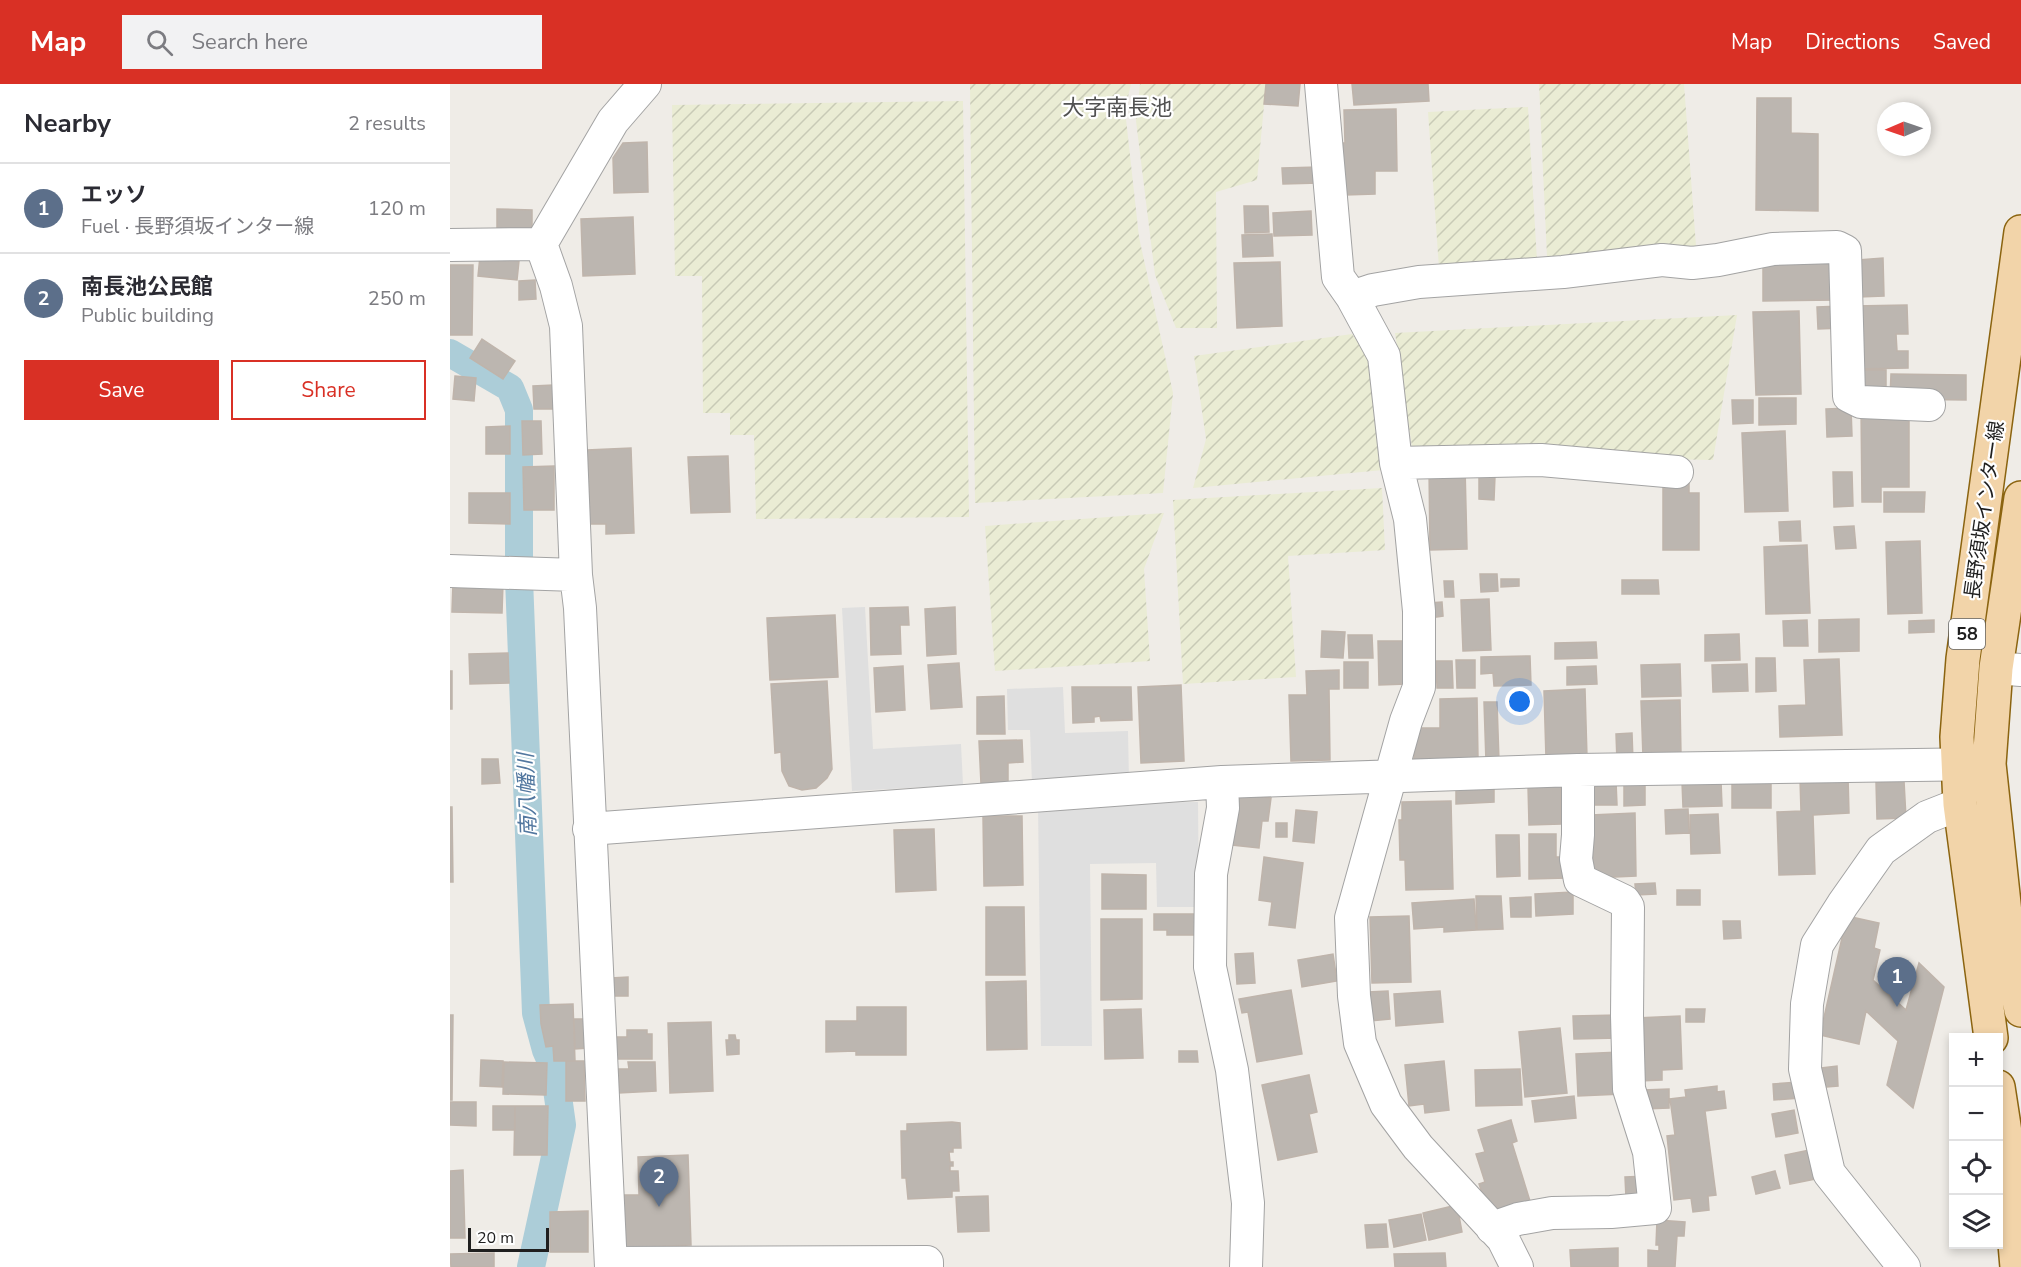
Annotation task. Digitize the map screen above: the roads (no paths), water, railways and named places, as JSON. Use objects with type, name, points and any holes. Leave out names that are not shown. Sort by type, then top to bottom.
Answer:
[{"type":"main road","name":"長野須坂インター線","points":[[2021,232],[1963,658],[1957,737],[1973,764],[2021,1010]]},
{"type":"main road","name":"長野須坂インター線","points":[[1990,1033],[1960,804],[2008,669],[2021,498]]},
{"type":"main road","points":[[2003,1120],[2018,1267]]},
{"type":"street","points":[[645,84],[613,121],[541,244],[556,286],[566,326],[576,575],[580,608],[611,1265],[915,1262],[927,1263],[927,1267]]},
{"type":"street","points":[[1321,84],[1338,278],[1352,297],[1384,356],[1396,462],[1410,519],[1419,611],[1419,687],[1406,721],[1351,918],[1354,996],[1360,1043],[1386,1104],[1418,1147],[1503,1239],[1517,1267]]},
{"type":"street","points":[[450,245],[541,244]]},
{"type":"street","points":[[1352,297],[1373,290],[1419,282],[1551,273],[1662,260],[1692,262],[1718,260],[1773,249],[1837,248],[1845,251],[1849,396],[1861,402],[1929,405]]},
{"type":"street","points":[[1396,462],[1541,460],[1677,472]]},
{"type":"street","points":[[450,571],[576,575]]},
{"type":"street","points":[[589,829],[1222,782],[1578,770],[1973,764]]},
{"type":"street","points":[[1492,1228],[1518,1219],[1552,1213],[1611,1212],[1655,1208],[1649,1152],[1629,1089],[1628,907],[1624,901],[1580,880],[1576,859],[1578,770]]},
{"type":"street","points":[[1222,782],[1223,808],[1211,874],[1210,967],[1232,1070],[1248,1203],[1246,1267]]},
{"type":"street","points":[[1904,1267],[1829,1173],[1805,1069],[1806,1004],[1817,945],[1881,850],[1927,817],[1960,804]]},
{"type":"waterway","name":"南八幡川","points":[[450,353],[510,388],[519,410],[519,579],[536,1013],[546,1050],[554,1068],[562,1125],[531,1267]]},
{"type":"place","name":"エッソ","points":[[1897,1007]]},
{"type":"place","name":"南長池公民館","points":[[659,1207]]},
{"type":"district","name":"大字南長池","points":[[1117,107]]}]
